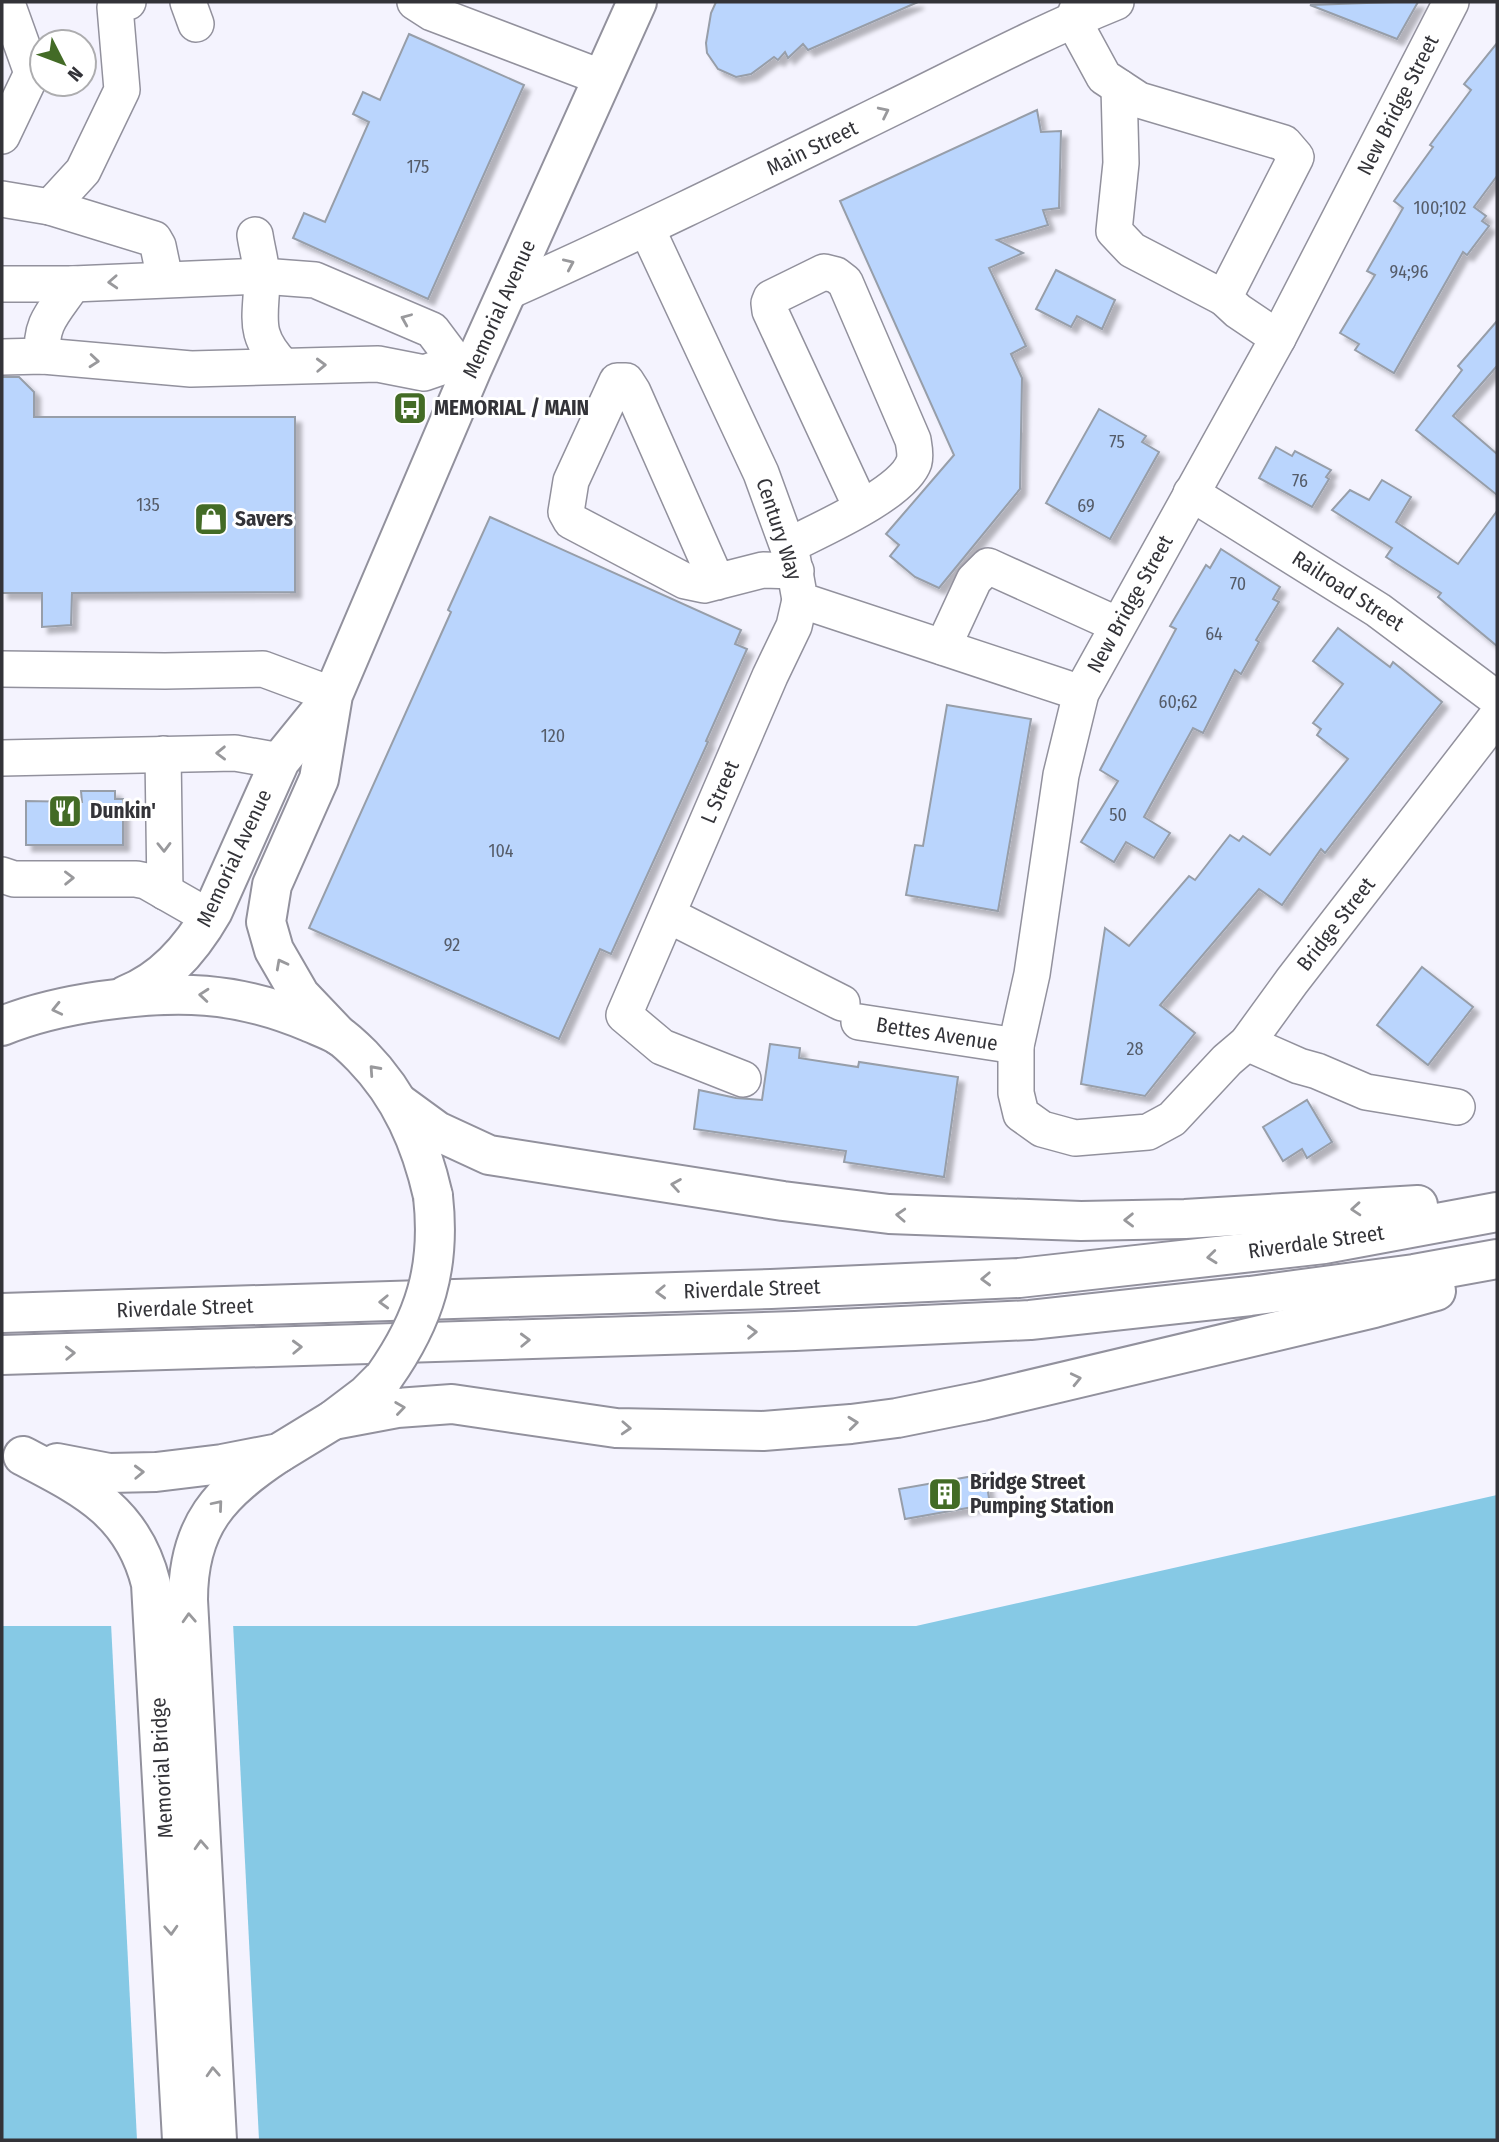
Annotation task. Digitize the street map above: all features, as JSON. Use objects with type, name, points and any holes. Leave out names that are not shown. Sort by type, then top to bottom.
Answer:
[{"type":"main road","name":"Memorial Avenue","points":[[400,1104],[381,1076],[312,1010],[290,980],[274,950],[266,911],[272,885],[319,779],[333,695],[464,366],[507,292],[637,2]]},
{"type":"main road","name":"Memorial Avenue","points":[[114,999],[142,988],[161,975],[192,943],[209,917],[279,761],[333,695]]},
{"type":"main road","points":[[2,1026],[26,1016],[61,1007],[179,993],[221,996],[280,1011],[339,1035]]},
{"type":"main road","points":[[400,1104],[454,1140],[499,1157],[770,1199],[889,1214],[1017,1220],[1172,1219],[1497,1200]]},
{"type":"main road","name":"Memorial Bridge","points":[[216,2140],[188,1600],[189,1566],[199,1535],[215,1507],[234,1487],[279,1453],[333,1420],[366,1395],[384,1377],[415,1327],[428,1290],[435,1249],[433,1196],[417,1139],[400,1104]]},
{"type":"main road","name":"Riverdale Street","points":[[2,1313],[743,1290],[1019,1278],[1324,1244],[1497,1212]]},
{"type":"main road","name":"Riverdale Street","points":[[2,1355],[795,1331],[1030,1320],[1263,1294],[1414,1274],[1497,1259]]},
{"type":"main road","points":[[333,1420],[397,1408],[452,1404],[616,1428],[675,1430],[763,1431],[897,1418],[982,1401],[1374,1308],[1497,1272]]},
{"type":"main road","points":[[12,1451],[89,1470],[131,1473],[199,1467],[279,1453]]},
{"type":"main road","name":"Memorial Bridge","points":[[12,1451],[77,1485],[103,1504],[122,1523],[147,1568],[153,1600],[182,2140]]},
{"type":"street","points":[[415,2],[432,13],[603,78]]},
{"type":"street","name":"Main Street","points":[[507,292],[647,229],[1076,11],[1116,2]]},
{"type":"street","name":"New Bridge Street","points":[[1166,1123],[1147,1132],[1075,1138],[1042,1129],[1021,1114],[1017,1104],[1016,1046],[1032,974],[1061,775],[1081,693],[1278,338],[1451,2]]},
{"type":"street","points":[[50,207],[83,171],[122,90],[118,3]]},
{"type":"street","points":[[2,136],[32,73],[12,8]]},
{"type":"street","points":[[1076,11],[1104,77],[1119,87],[1139,100],[1284,144],[1296,157],[1224,298]]},
{"type":"street","points":[[1119,87],[1121,163],[1114,230],[1132,250],[1224,298],[1238,311],[1278,338]]},
{"type":"street","points":[[2,199],[159,226],[158,246],[165,279]]},
{"type":"street","name":"Century Way","points":[[647,229],[761,473],[795,573],[943,648],[1081,693]]},
{"type":"street","points":[[255,235],[262,276],[260,333],[268,349],[284,366]]},
{"type":"street","points":[[716,582],[626,381],[617,382],[571,481],[566,512],[571,521],[685,581],[704,585],[716,582],[764,570],[795,573],[861,507],[893,489],[907,475],[915,460],[913,440],[845,282],[836,275],[824,272],[771,298],[770,311],[861,507]]},
{"type":"street","points":[[2,284],[73,284],[262,276],[315,280],[432,330],[464,366]]},
{"type":"street","points":[[43,356],[43,328],[73,284]]},
{"type":"street","points":[[2,357],[43,356],[191,369],[378,364],[424,373],[464,366]]},
{"type":"street","name":"Railroad Street","points":[[1191,493],[1378,610],[1497,699]]},
{"type":"street","points":[[943,648],[974,580],[988,566],[1118,625]]},
{"type":"street","name":"L Street","points":[[743,1079],[662,1047],[624,1015],[794,626],[795,573]]},
{"type":"street","points":[[2,669],[263,669],[333,695]]},
{"type":"street","name":"Bridge Street","points":[[1166,1123],[1247,1043],[1497,716]]},
{"type":"street","points":[[2,758],[235,753],[279,761]]},
{"type":"street","points":[[163,754],[165,892]]},
{"type":"street","points":[[2,875],[14,879],[146,881],[209,917]]},
{"type":"street","name":"Bettes Avenue","points":[[668,915],[850,1013],[1016,1046]]},
{"type":"street","points":[[1247,1043],[1366,1092],[1457,1107]]},
{"type":"water","points":[[1497,1495],[1497,2140],[2,2140],[2,1626],[916,1626]]},
{"type":"pier","points":[[111,1623],[233,1623],[259,2140],[137,2140]]},
{"type":"building","points":[[716,2],[918,2],[808,50],[803,44],[788,58],[785,52],[778,60],[774,57],[751,74],[736,77],[718,69],[707,53],[711,13]]},
{"type":"building","points":[[1395,2],[1418,2],[1397,39],[1310,5]]},
{"type":"building","points":[[409,34],[524,85],[428,299],[293,238],[304,213],[325,222],[369,122],[353,114],[363,92],[380,100]]},
{"type":"building","points":[[1497,43],[1497,176],[1474,207],[1486,216],[1482,221],[1489,226],[1467,255],[1463,252],[1394,373],[1355,350],[1359,344],[1340,333],[1375,275],[1367,271],[1403,208],[1394,201],[1433,147],[1430,145],[1471,90],[1464,84]]},
{"type":"building","points":[[1037,110],[1041,132],[1061,131],[1059,208],[1043,210],[1048,225],[997,240],[1023,253],[989,268],[1026,346],[1011,354],[1022,378],[1020,489],[939,588],[915,577],[890,556],[899,545],[886,534],[954,455],[840,201]]},
{"type":"building","points":[[1056,270],[1115,300],[1102,329],[1077,316],[1071,327],[1036,309]]},
{"type":"building","points":[[1497,321],[1497,366],[1453,416],[1497,454],[1497,495],[1416,430],[1462,370],[1458,366]]},
{"type":"building","points":[[2,377],[19,377],[34,392],[34,417],[295,417],[295,592],[72,593],[71,625],[42,627],[42,593],[2,593]]},
{"type":"building","points":[[1099,409],[1146,436],[1142,442],[1159,452],[1110,539],[1046,503]]},
{"type":"building","points":[[1276,447],[1292,456],[1295,451],[1331,470],[1326,477],[1329,479],[1312,507],[1259,478]]},
{"type":"building","points":[[1382,480],[1411,497],[1396,522],[1458,564],[1497,511],[1497,646],[1438,597],[1441,593],[1386,557],[1392,548],[1332,510],[1350,490],[1369,500]]},
{"type":"building","points":[[490,517],[741,630],[735,644],[747,649],[706,741],[708,742],[611,954],[600,949],[559,1039],[309,928],[451,612],[448,610]]},
{"type":"building","points":[[1221,549],[1280,587],[1273,599],[1279,602],[1256,640],[1259,642],[1241,674],[1235,670],[1203,733],[1193,728],[1144,817],[1170,833],[1154,858],[1126,842],[1114,862],[1081,842],[1118,781],[1100,770],[1176,629],[1170,626],[1206,565],[1210,568]]},
{"type":"building","points":[[1338,628],[1390,667],[1393,662],[1442,702],[1325,853],[1321,849],[1282,905],[1259,889],[1160,1005],[1195,1033],[1145,1096],[1081,1084],[1105,928],[1129,946],[1189,876],[1195,880],[1230,835],[1239,841],[1243,836],[1270,855],[1348,759],[1317,735],[1321,729],[1313,723],[1343,684],[1313,661]]},
{"type":"building","points":[[947,705],[1031,719],[998,911],[906,895],[915,845],[923,846]]},
{"type":"building","points":[[81,791],[115,791],[115,799],[123,799],[123,845],[26,845],[26,801],[82,802]]},
{"type":"building","points":[[1422,967],[1473,1007],[1428,1065],[1377,1025]]},
{"type":"building","points":[[770,1044],[800,1048],[799,1058],[858,1067],[859,1062],[958,1077],[944,1177],[844,1162],[846,1151],[694,1129],[699,1090],[736,1098],[762,1100]]},
{"type":"building","points":[[1307,1100],[1332,1142],[1307,1158],[1302,1149],[1283,1161],[1263,1127]]},
{"type":"building","name":"Bridge Street Pumping Station","points":[[985,1474],[990,1504],[905,1519],[899,1489]]},
{"type":"place","name":"MEMORIAL / MAIN","points":[[410,408]]},
{"type":"place","name":"Savers","points":[[211,519]]},
{"type":"place","name":"Dunkin'","points":[[65,811]]},
{"type":"place","name":"Bridge Street Pumping Station","points":[[945,1494]]}]
